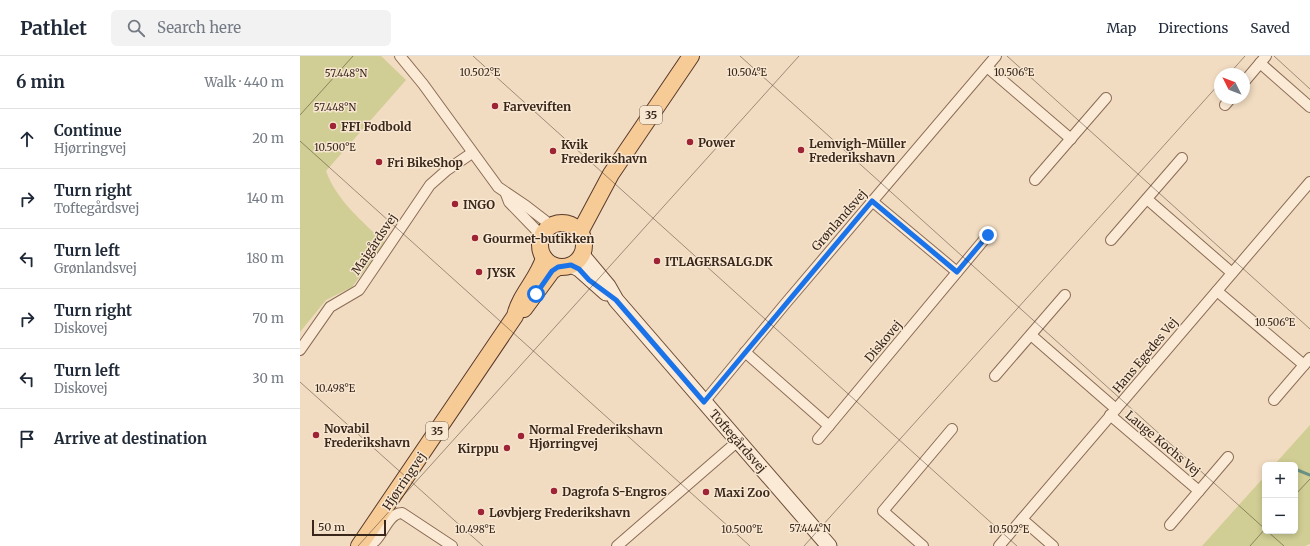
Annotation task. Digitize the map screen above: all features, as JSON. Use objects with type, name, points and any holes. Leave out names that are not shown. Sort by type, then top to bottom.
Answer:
[{"type":"main road","name":"35","points":[[580,232],[603,192],[611,174],[691,56]]},
{"type":"main road","name":"35","points":[[553,228],[574,218],[597,188],[611,174]]},
{"type":"main road","points":[[571,225],[580,232],[584,243],[570,262],[548,262],[544,258],[541,251],[553,228],[571,225]]},
{"type":"main road","name":"Hjørringvej","points":[[515,316],[517,306],[541,267],[544,258]]},
{"type":"main road","name":"Hjørringvej","points":[[360,546],[515,316],[522,311],[552,271],[570,262]]},
{"type":"street","points":[[400,56],[494,183],[506,194],[526,206],[553,228]]},
{"type":"street","name":"Grønlandsvej","points":[[704,402],[872,201],[996,56]]},
{"type":"street","points":[[1250,75],[1263,60],[1310,107]]},
{"type":"street","points":[[987,67],[1071,139]]},
{"type":"street","points":[[1035,180],[1106,98]]},
{"type":"street","name":"Maigårdsvej","points":[[300,350],[330,307],[359,290],[430,185],[447,170],[472,153]]},
{"type":"street","points":[[1111,240],[1182,158]]},
{"type":"street","name":"Hans Egedes Vej","points":[[999,546],[1310,182]]},
{"type":"street","points":[[1147,199],[1232,273]]},
{"type":"street","points":[[872,201],[957,272]]},
{"type":"street","name":"Diskovej","points":[[818,439],[988,235]]},
{"type":"street","name":"Toftegårdsvej","points":[[570,262],[616,300],[829,546]]},
{"type":"street","points":[[1216,291],[1307,361],[1274,400]]},
{"type":"street","points":[[995,376],[1065,295]]},
{"type":"street","name":"Lauge Kochs Vej","points":[[1030,335],[1199,490]]},
{"type":"street","points":[[745,352],[829,426]]},
{"type":"street","points":[[923,546],[883,510],[952,429]]},
{"type":"street","points":[[617,546],[738,441]]},
{"type":"street","name":"Lauge Kochs Vej","points":[[1170,525],[1228,457]]},
{"type":"street","points":[[365,546],[375,542],[392,517],[398,513],[402,514],[452,546]]},
{"type":"street","points":[[1022,519],[1053,546]]},
{"type":"shaded area","points":[[300,56],[381,56],[406,80],[326,171],[343,201],[385,243],[352,287],[326,300],[300,332]]},
{"type":"shaded area","points":[[1310,425],[1310,544],[1305,546],[1202,546],[1262,479],[1262,534],[1298,534],[1298,462],[1277,462]]},
{"type":"waterway","points":[[1298,470],[1310,475]]},
{"type":"place","name":"Farveviften","points":[[495,106]]},
{"type":"place","name":"FFI Fodbold","points":[[333,126]]},
{"type":"place","name":"Power","points":[[690,142]]},
{"type":"place","name":"Lemvigh-Müller Frederikshavn","points":[[801,150]]},
{"type":"place","name":"Kvik Frederikshavn","points":[[553,151]]},
{"type":"place","name":"Fri BikeShop","points":[[379,162]]},
{"type":"place","name":"INGO","points":[[455,204]]},
{"type":"place","name":"Gourmet-butikken","points":[[475,238]]},
{"type":"place","name":"ITLAGERSALG.DK","points":[[657,261]]},
{"type":"place","name":"JYSK","points":[[479,272]]},
{"type":"place","name":"Novabil Frederikshavn","points":[[316,435]]},
{"type":"place","name":"Normal Frederikshavn Hjørringvej","points":[[521,436]]},
{"type":"place","name":"Kirppu","points":[[507,448]]},
{"type":"place","name":"Dagrofa S-Engros","points":[[554,491]]},
{"type":"place","name":"Maxi Zoo","points":[[706,492]]},
{"type":"place","name":"Løvbjerg Frederikshavn","points":[[481,512]]},
{"type":"route","points":[[536,294],[552,271],[558,267],[571,265],[579,269],[602,291],[616,300],[704,402],[784,304],[872,201],[957,272],[988,235]]}]
